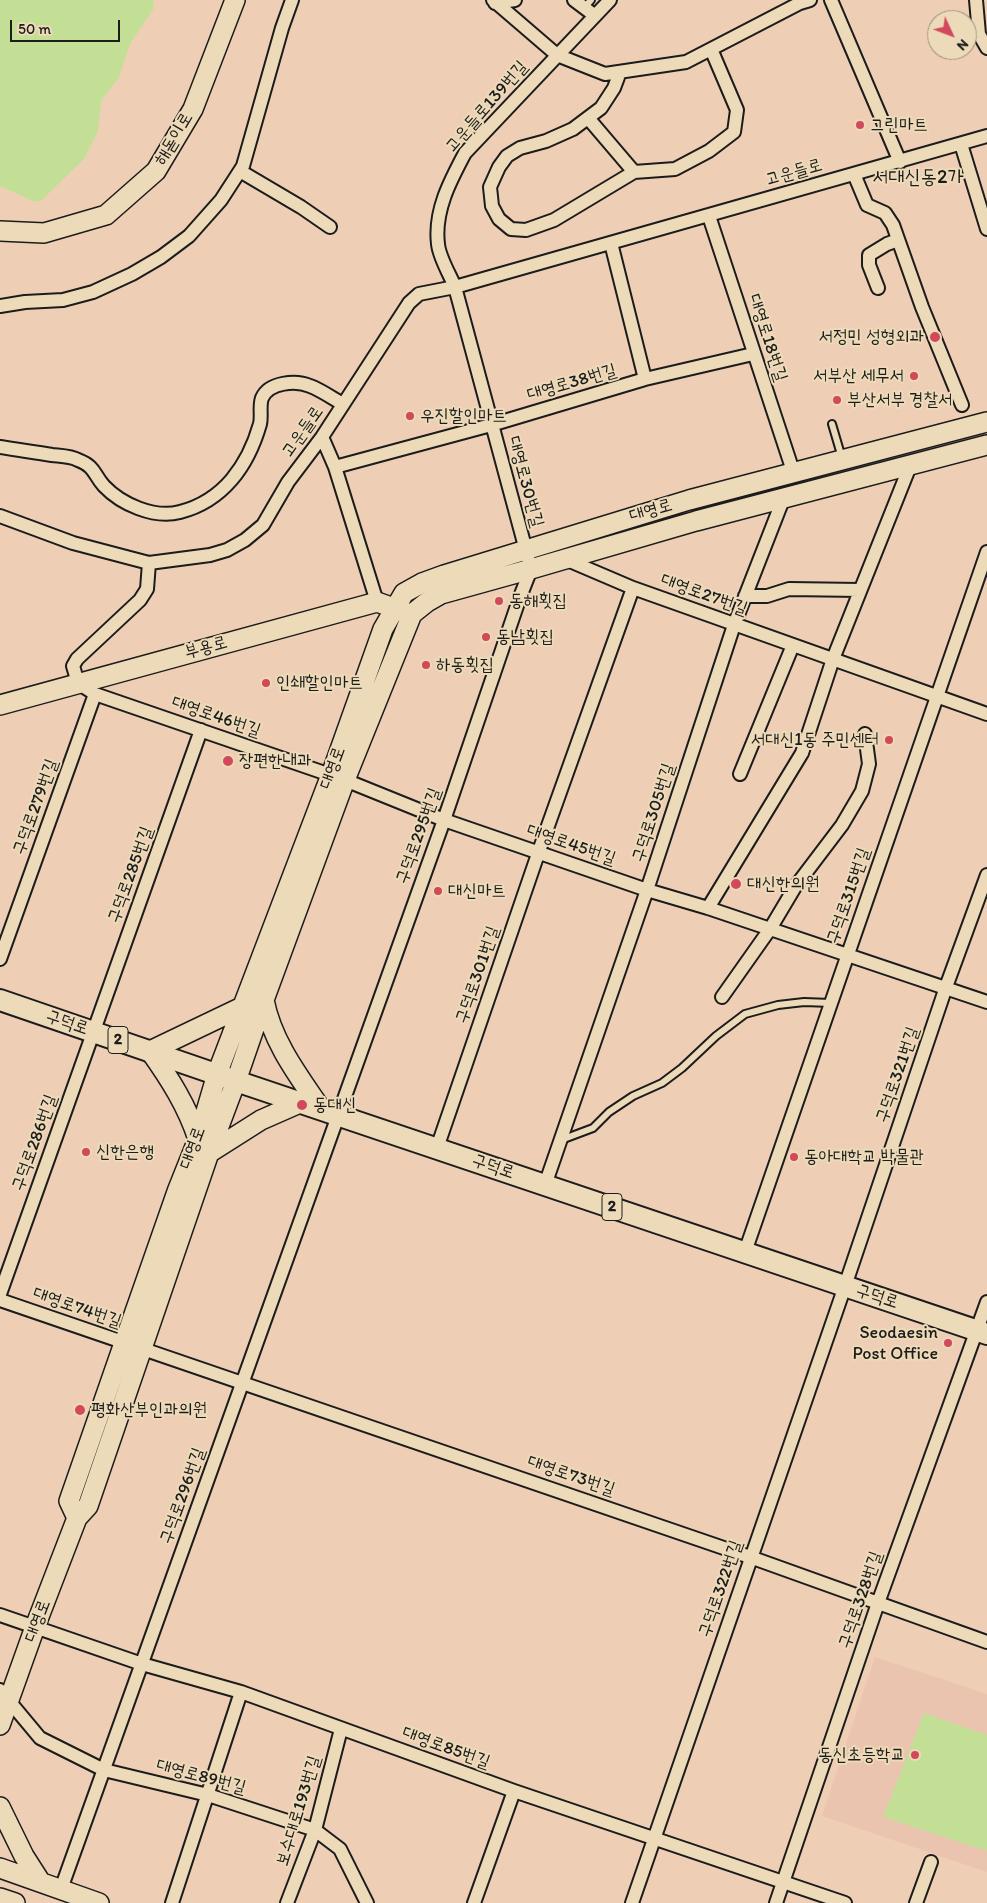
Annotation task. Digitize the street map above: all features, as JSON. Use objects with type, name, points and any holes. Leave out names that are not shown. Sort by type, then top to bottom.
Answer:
[{"type":"main road","name":"해돋이로","points":[[0,231],[44,233],[106,215],[156,171],[193,109],[235,0]]},
{"type":"main road","name":"대영로","points":[[77,1518],[69,1502],[178,1189],[203,1146],[236,1081],[338,777],[383,629],[385,605],[422,583],[525,549],[793,471],[843,460],[987,422]]},
{"type":"main road","name":"대영로","points":[[0,1725],[4,1695],[35,1627],[77,1518],[88,1506],[143,1348],[203,1146],[217,1074],[242,1007],[338,777],[412,614],[441,594],[784,497],[987,445]]},
{"type":"main road","points":[[385,605],[412,614]]},
{"type":"main road","name":"부용로","points":[[0,705],[78,683],[385,605]]},
{"type":"main road","name":"구덕로","points":[[0,1000],[982,1332]]},
{"type":"main road","points":[[242,1007],[150,1050],[176,1088],[203,1146],[261,1120],[320,1108],[278,1042],[267,1014],[264,1000]]},
{"type":"main road","points":[[0,1807],[40,1881]]},
{"type":"main road","points":[[0,1868],[99,1903]]},
{"type":"main road","points":[[0,1898],[15,1903]]},
{"type":"street","points":[[0,306],[25,302],[63,300],[93,292],[132,274],[161,257],[189,236],[221,200],[240,171],[254,131],[282,28],[292,0]]},
{"type":"street","points":[[494,1],[516,0]]},
{"type":"street","name":"고운들로139번길","points":[[455,287],[438,245],[439,214],[448,184],[465,153],[557,55],[586,6],[610,0]]},
{"type":"street","points":[[494,1],[557,55],[606,74],[686,62],[800,3],[810,0]]},
{"type":"street","points":[[830,0],[900,162]]},
{"type":"street","points":[[976,0],[979,34],[987,48]]},
{"type":"street","points":[[620,72],[614,88],[601,108],[588,118],[573,129],[546,141],[520,148],[507,156],[490,187],[492,206],[499,220],[511,230],[526,230],[554,220],[634,172],[676,169],[709,151],[734,132],[737,110],[711,49]]},
{"type":"street","points":[[588,118],[634,172]]},
{"type":"street","name":"고운들로","points":[[0,516],[73,543],[149,563],[210,555],[227,550],[245,540],[263,525],[288,482],[322,437],[409,303],[419,294],[455,287],[987,136]]},
{"type":"street","points":[[961,144],[987,229]]},
{"type":"street","points":[[240,171],[330,227]]},
{"type":"street","points":[[854,174],[867,205],[885,213],[894,225],[922,307],[962,406]]},
{"type":"street","name":"대영로18번길","points":[[709,216],[793,471]]},
{"type":"street","points":[[878,288],[869,265],[870,255],[887,244],[898,240]]},
{"type":"street","points":[[611,243],[645,380]]},
{"type":"street","name":"대영로30번길","points":[[455,287],[531,570]]},
{"type":"street","name":"대영로38번길","points":[[335,467],[645,380],[753,354]]},
{"type":"street","points":[[0,447],[77,459],[92,467],[103,485],[118,499],[137,508],[161,513],[178,513],[220,493],[238,473],[253,445],[261,422],[262,398],[273,386],[290,383],[308,385],[343,404]]},
{"type":"street","points":[[322,437],[335,467],[385,605]]},
{"type":"street","points":[[708,908],[802,753],[833,659],[910,466]]},
{"type":"street","name":"구덕로305번길","points":[[546,1185],[647,890],[734,625],[784,497]]},
{"type":"street","name":"구덕로315번길","points":[[745,1252],[987,552]]},
{"type":"street","name":"대영로27번길","points":[[565,559],[634,588],[734,625],[987,714]]},
{"type":"street","points":[[78,683],[73,666],[77,658],[140,600],[147,589],[149,563]]},
{"type":"street","name":"구덕로295번길","points":[[320,1108],[444,820],[520,597],[531,570]]},
{"type":"street","name":"구덕로301번길","points":[[437,1148],[539,851],[634,588]]},
{"type":"street","points":[[745,596],[767,596],[789,589],[860,590]]},
{"type":"street","points":[[740,774],[793,645]]},
{"type":"street","name":"대영로46번길","points":[[78,683],[95,694],[338,777]]},
{"type":"street","name":"구덕로279번길","points":[[0,959],[95,694]]},
{"type":"street","name":"구덕로285번길","points":[[93,1032],[201,730]]},
{"type":"street","points":[[722,996],[770,928],[795,887],[842,825],[862,791],[869,764],[865,734]]},
{"type":"street","name":"대영로45번길","points":[[338,777],[444,820],[539,851],[647,890],[770,928],[987,1002]]},
{"type":"street","name":"구덕로321번길","points":[[846,1286],[946,987],[987,875]]},
{"type":"street","name":"구덕로286번길","points":[[0,1294],[93,1032]]},
{"type":"street","name":"구덕로296번길","points":[[61,1889],[242,1382],[320,1108]]},
{"type":"street","name":"구덕로322번길","points":[[632,1903],[750,1557],[846,1286]]},
{"type":"street","name":"대영로74번길","points":[[0,1300],[143,1348]]},
{"type":"street","name":"구덕로328번길","points":[[776,1903],[878,1603],[982,1332],[987,1302]]},
{"type":"street","name":"대영로73번길","points":[[143,1348],[750,1557],[987,1642]]},
{"type":"street","name":"대영로85번길","points":[[0,1615],[142,1664],[241,1692],[514,1791],[845,1903]]},
{"type":"street","points":[[172,1903],[241,1692]]},
{"type":"street","name":"대영로89번길","points":[[4,1695],[40,1738],[104,1770],[208,1795],[315,1830],[340,1849],[367,1903]]},
{"type":"street","name":"보수대로193번길","points":[[287,1903],[315,1830],[341,1729]]},
{"type":"street","points":[[474,1903],[514,1791]]},
{"type":"street","points":[[916,1903],[931,1862]]},
{"type":"lane","points":[[832,424],[843,460]]},
{"type":"lane","points":[[560,1140],[593,1128],[609,1112],[633,1096],[662,1083],[682,1068],[716,1036],[746,1014],[804,1002],[831,1003]]},
{"type":"shaded area","name":"동신초등학교","points":[[875,1657],[987,1694],[987,1872],[822,1816]]},
{"type":"green space","points":[[0,0],[153,0],[154,8],[130,44],[119,77],[101,101],[98,131],[84,159],[41,201],[33,201],[0,186]]},
{"type":"green space","points":[[924,1713],[987,1735],[987,1851],[883,1817]]},
{"type":"place","name":"그린마트","points":[[860,125]]},
{"type":"place","name":"서정민 성형외과","points":[[935,337]]},
{"type":"place","name":"서부산 세무서","points":[[914,376]]},
{"type":"place","name":"부산서부 경찰서","points":[[837,400]]},
{"type":"place","name":"우진할인마트","points":[[410,416]]},
{"type":"place","name":"동해횟집","points":[[499,601]]},
{"type":"place","name":"동남횟집","points":[[486,637]]},
{"type":"place","name":"하동횟집","points":[[426,665]]},
{"type":"place","name":"인쇄할인마트","points":[[266,683]]},
{"type":"place","name":"서대신1동 주민센터","points":[[889,740]]},
{"type":"place","name":"장편한내과","points":[[228,761]]},
{"type":"place","name":"대신한의원","points":[[736,884]]},
{"type":"place","name":"대신마트","points":[[438,891]]},
{"type":"place","name":"동대신","points":[[302,1105]]},
{"type":"place","name":"신한은행","points":[[86,1152]]},
{"type":"place","name":"동아대학교 박물관","points":[[794,1157]]},
{"type":"place","name":"Seodaesin Post Office","points":[[948,1343]]},
{"type":"place","name":"평화산부인과의원","points":[[80,1410]]},
{"type":"place","name":"동신초등학교","points":[[915,1755]]},
{"type":"district","name":"서대신동2가","points":[[918,178]]}]
